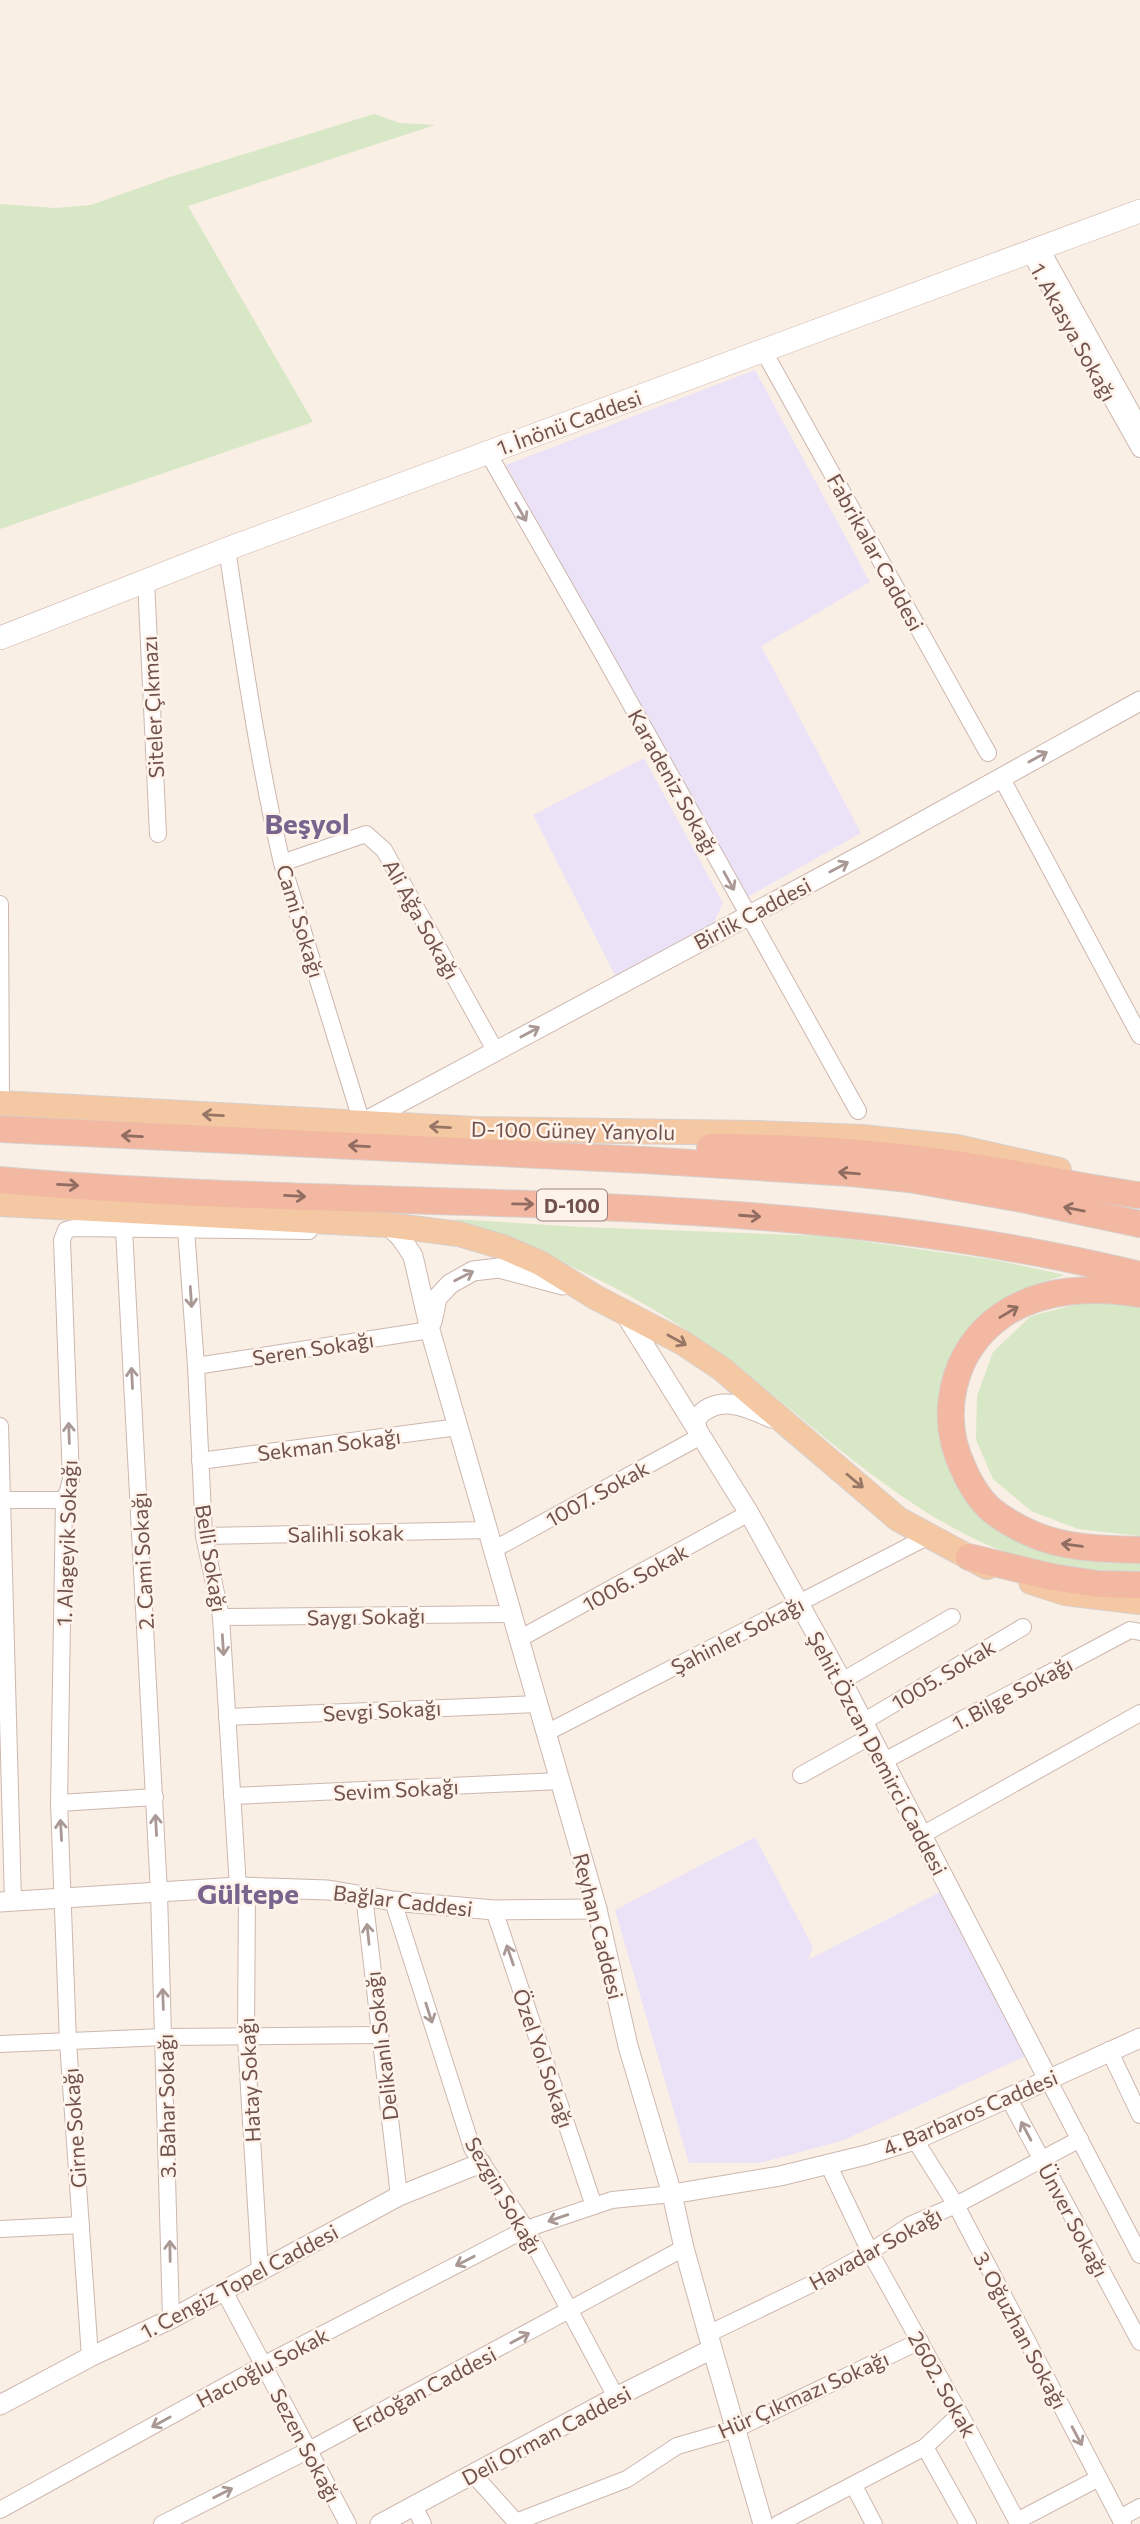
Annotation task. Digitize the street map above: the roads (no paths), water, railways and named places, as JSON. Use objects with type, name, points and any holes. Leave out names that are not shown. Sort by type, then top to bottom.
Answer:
[{"type":"highway","name":"D-100","points":[[0,1129],[740,1165],[909,1179],[1082,1210],[1140,1224]]},
{"type":"highway","points":[[574,1157],[690,1147],[805,1149],[978,1167],[1139,1195]]},
{"type":"highway","name":"D-100","points":[[0,1180],[385,1200],[646,1209],[836,1223],[948,1236],[1140,1275]]},
{"type":"highway","points":[[1140,1294],[1100,1289],[1059,1292],[1020,1305],[1001,1316],[973,1344],[962,1361],[950,1403],[950,1426],[955,1451],[968,1478],[988,1507],[1007,1521],[1059,1544],[1097,1549],[1140,1550]]},
{"type":"highway","points":[[969,1557],[1075,1581],[1140,1585]]},
{"type":"main road","name":"1. İnönü Caddesi","points":[[0,638],[146,580],[1140,211]]},
{"type":"main road","name":"D-100 Güney Yanyolu","points":[[0,1103],[475,1129],[794,1134],[909,1141],[999,1156],[1105,1181],[1139,1195]]},
{"type":"main road","points":[[0,1205],[388,1224],[459,1234],[503,1247],[540,1263],[595,1297],[683,1343],[722,1369],[898,1519],[927,1537],[994,1571],[1065,1593],[1140,1602]]},
{"type":"street","name":"1. Akasya Sokağı","points":[[1035,249],[1140,427]]},
{"type":"street","name":"1. Akasya Sokağı","points":[[1035,249],[1140,449]]},
{"type":"street","name":"Fabrikalar Caddesi","points":[[763,350],[988,753]]},
{"type":"street","name":"Karadeniz Sokağı","points":[[488,453],[858,1111]]},
{"type":"street","name":"Cami Sokağı","points":[[227,550],[256,737],[282,863],[362,1123]]},
{"type":"street","name":"Siteler Çıkmazı","points":[[146,580],[158,834]]},
{"type":"street","name":"Birlik Caddesi","points":[[362,1123],[1140,701]]},
{"type":"street","points":[[1002,777],[1140,1036]]},
{"type":"street","name":"Ali Ağa Sokağı","points":[[282,863],[366,834],[384,850],[495,1050]]},
{"type":"street","points":[[0,904],[0,1103]]},
{"type":"street","points":[[124,1229],[294,1232],[316,1231],[337,1221]]},
{"type":"street","name":"Reyhan Caddesi","points":[[388,1224],[413,1256],[430,1330],[597,1909],[628,2046],[764,2524]]},
{"type":"street","name":"1. Alageyik Sokağı","points":[[64,1898],[59,1802],[64,1500],[71,1479],[62,1240],[66,1230],[74,1228],[124,1229]]},
{"type":"street","name":"2. Cami Sokağı","points":[[124,1229],[159,1893]]},
{"type":"street","name":"Belli Sokağı","points":[[186,1229],[204,1536],[221,1617],[232,1797],[242,1888]]},
{"type":"street","points":[[430,1330],[437,1298],[450,1284],[473,1271],[499,1268],[552,1281],[595,1297]]},
{"type":"street","name":"Şehit Özcan Demirci Caddesi","points":[[625,1313],[749,1513],[842,1681],[1049,2081]]},
{"type":"street","name":"Seren Sokağı","points":[[196,1366],[430,1330]]},
{"type":"street","points":[[699,1433],[696,1419],[703,1411],[714,1405],[730,1403],[744,1405],[788,1426]]},
{"type":"street","points":[[0,1426],[7,1902]]},
{"type":"street","name":"Sekman Sokağı","points":[[200,1461],[458,1427]]},
{"type":"street","name":"1007. Sokak","points":[[493,1550],[699,1433]]},
{"type":"street","points":[[3,1500],[64,1500]]},
{"type":"street","name":"1006. Sokak","points":[[519,1639],[749,1513]]},
{"type":"street","name":"Salihli sokak","points":[[204,1536],[488,1530]]},
{"type":"street","name":"Şahinler Sokağı","points":[[546,1733],[927,1537]]},
{"type":"street","name":"Saygı Sokağı","points":[[221,1617],[512,1614]]},
{"type":"street","points":[[842,1681],[952,1617]]},
{"type":"street","name":"1005. Sokak","points":[[801,1775],[1023,1627]]},
{"type":"street","name":"1. Bilge Sokağı","points":[[884,1761],[1130,1630],[1140,1632]]},
{"type":"street","name":"Sevgi Sokağı","points":[[227,1717],[538,1704]]},
{"type":"street","points":[[922,1835],[1140,1713]]},
{"type":"street","name":"Sevim Sokağı","points":[[232,1797],[560,1782]]},
{"type":"street","points":[[59,1802],[155,1797]]},
{"type":"street","name":"Bağlar Caddesi","points":[[7,1902],[242,1888],[328,1890],[393,1901],[494,1910],[597,1909]]},
{"type":"street","name":"Hatay Sokağı","points":[[242,1888],[246,2038],[260,2272]]},
{"type":"street","name":"3. Bahar Sokağı","points":[[159,1893],[171,2319]]},
{"type":"street","name":"Delikanlı Sokağı","points":[[364,1895],[399,2196]]},
{"type":"street","name":"Girne Sokağı","points":[[64,1898],[68,2042],[90,2357]]},
{"type":"street","name":"Sezgin Sokağı","points":[[393,1901],[472,2148],[526,2229],[616,2397]]},
{"type":"street","name":"Özel Yol Sokağı","points":[[494,1910],[594,2206]]},
{"type":"street","points":[[0,2044],[164,2037],[379,2035]]},
{"type":"street","name":"4. Barbaros Caddesi","points":[[672,2194],[780,2176],[915,2140],[1140,2038]]},
{"type":"street","points":[[1109,2050],[1140,2115]]},
{"type":"street","points":[[1049,2081],[1140,2255]]},
{"type":"street","name":"Ünver Sokağı","points":[[1008,2097],[1140,2342]]},
{"type":"street","name":"Havadar Sokağı","points":[[710,2341],[870,2252],[912,2224],[956,2205],[1080,2139]]},
{"type":"street","name":"3. Oğuzhan Sokağı","points":[[915,2140],[956,2205],[1121,2521]]},
{"type":"street","name":"1. Cengiz Topel Caddesi","points":[[0,2405],[90,2357],[171,2319],[399,2196],[481,2163]]},
{"type":"street","name":"2602. Sokak","points":[[828,2164],[870,2252],[1017,2521],[1098,2478]]},
{"type":"street","name":"Hacıoğlu Sokak","points":[[0,2510],[263,2365],[526,2229],[612,2200],[672,2194]]},
{"type":"street","points":[[0,2229],[81,2225]]},
{"type":"street","name":"Erdoğan Caddesi","points":[[162,2524],[309,2450],[684,2248]]},
{"type":"street","name":"Sezen Sokağı","points":[[224,2291],[348,2524]]},
{"type":"street","name":"Deli Orman Caddesi","points":[[380,2524],[616,2397],[710,2341]]},
{"type":"street","name":"Hür Çıkmazı Sokağı","points":[[472,2474],[516,2522],[627,2479],[677,2446],[736,2429],[920,2341]]},
{"type":"street","points":[[778,2524],[925,2447],[960,2414]]},
{"type":"street","points":[[925,2447],[968,2524]]},
{"type":"street","points":[[854,2486],[874,2524]]},
{"type":"street","points":[[414,2506],[423,2524]]},
{"type":"street","points":[[1121,2521],[1140,2507]]},
{"type":"district","name":"Beşyol","points":[[307,823]]},
{"type":"district","name":"Gültepe","points":[[248,1893]]}]
